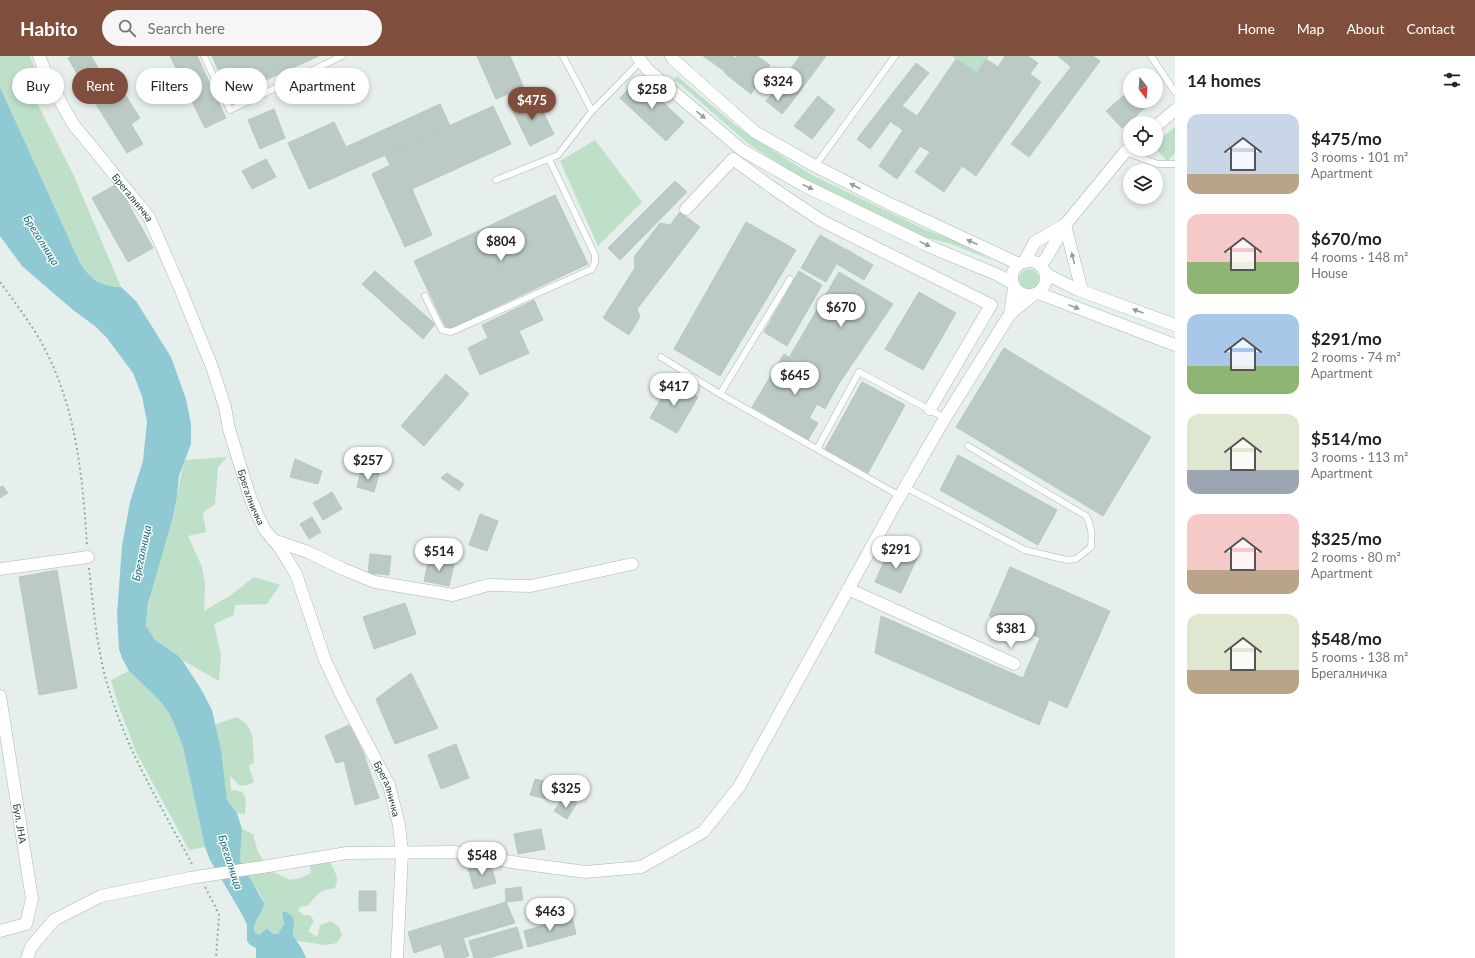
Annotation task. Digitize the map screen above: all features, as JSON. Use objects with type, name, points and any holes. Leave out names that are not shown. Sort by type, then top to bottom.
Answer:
[{"type":"street","name":"Брегалничка","points":[[39,56],[49,81],[74,124],[148,217],[155,230],[212,367],[225,407],[229,429],[249,494],[260,520],[296,574],[325,660],[341,694],[389,785],[399,825],[402,853],[397,958]]},
{"type":"street","points":[[671,56],[755,132],[815,166],[944,230],[1022,263],[1035,262],[1043,270],[1082,291],[1175,325]]},
{"type":"street","points":[[641,58],[648,70],[742,150],[803,185],[931,247],[998,275],[1013,285],[1022,294],[1036,294],[1175,345]]},
{"type":"street","points":[[1163,120],[1175,110]]},
{"type":"street","points":[[27,958],[31,947],[54,920],[101,896],[193,874],[262,867],[347,853],[454,852],[518,863],[586,872],[642,867],[703,832],[739,787],[902,492],[945,418],[1010,314],[1045,285],[1043,270],[1047,257],[1065,225],[1123,155]]},
{"type":"street","points":[[686,209],[733,159],[822,221],[991,305],[930,409]]},
{"type":"street","points":[[1010,314],[1013,272],[1022,263],[1035,242],[1065,225]]},
{"type":"street","points":[[1065,225],[1082,291]]},
{"type":"street","points":[[272,539],[308,552],[343,569],[375,582],[453,594],[488,585],[530,586],[632,564]]},
{"type":"street","points":[[0,569],[88,557]]},
{"type":"street","points":[[848,589],[1014,664]]},
{"type":"street","name":"Бул. ЈНА","points":[[0,696],[32,898],[26,924],[0,931]]},
{"type":"lane","points":[[204,56],[230,110],[342,56]]},
{"type":"lane","points":[[563,56],[592,111]]},
{"type":"lane","points":[[815,166],[895,56]]},
{"type":"lane","points":[[1151,56],[1175,92]]},
{"type":"lane","points":[[496,180],[558,155],[592,111],[641,58]]},
{"type":"lane","points":[[1140,156],[1158,164],[1175,164]]},
{"type":"lane","points":[[425,296],[442,330],[451,332],[592,269],[595,262],[595,255],[549,159]]},
{"type":"lane","points":[[720,394],[790,279]]},
{"type":"lane","points":[[661,358],[720,394],[817,449],[902,492],[1025,550],[1067,560],[1076,559],[1091,547],[1092,535],[1090,522],[1086,516],[968,446]]},
{"type":"lane","points":[[817,449],[859,372],[945,418]]},
{"type":"path","points":[[0,282],[32,327],[44,348],[60,383],[75,431],[79,456],[84,494],[88,557],[96,628],[106,681],[134,756],[193,874]]},
{"type":"path","points":[[204,885],[218,915],[216,958]]},
{"type":"green space","points":[[0,56],[30,56],[34,68],[12,68],[12,104],[38,104],[74,176],[121,287],[102,284],[93,278],[80,263],[0,87]]},
{"type":"green space","points":[[952,56],[989,56],[977,73]]},
{"type":"green space","points":[[677,76],[735,125],[810,174],[924,229],[954,240],[994,261],[951,244],[920,236],[805,180],[750,145],[674,79]]},
{"type":"green space","points":[[1175,127],[1175,154],[1167,161],[1162,156],[1163,137]]},
{"type":"green space","points":[[595,140],[642,202],[598,246],[560,161]]},
{"type":"green space","points":[[1029,269],[1036,272],[1039,279],[1036,286],[1029,289],[1022,286],[1019,279],[1022,272]]},
{"type":"green space","points":[[227,457],[218,467],[215,504],[203,513],[206,532],[188,536],[202,567],[205,583],[204,611],[231,595],[254,577],[280,585],[267,604],[235,605],[234,615],[214,624],[221,655],[219,681],[182,660],[157,642],[149,633],[147,627],[147,615],[151,590],[173,517],[185,460]]},
{"type":"green space","points":[[129,671],[159,700],[169,713],[175,726],[183,747],[205,847],[189,850],[136,752],[118,704],[111,680]]},
{"type":"green space","points":[[236,717],[247,725],[253,742],[254,763],[249,766],[254,782],[248,785],[240,786],[230,776],[231,790],[237,790],[244,794],[246,801],[245,814],[237,813],[227,800],[215,725]]},
{"type":"green space","points":[[242,829],[253,834],[258,852],[265,863],[243,866],[240,858]]},
{"type":"green space","points":[[330,861],[337,877],[335,888],[320,893],[309,905],[300,907],[298,911],[304,915],[310,915],[314,921],[308,931],[317,937],[320,925],[331,921],[339,927],[342,935],[337,943],[326,945],[297,941],[293,935],[294,923],[285,911],[282,914],[284,924],[278,934],[273,934],[267,928],[259,935],[255,934],[255,921],[264,908],[264,904],[260,893],[248,875],[271,871],[290,880],[300,878],[311,873],[310,865]]},
{"type":"water","name":"Брегалница","points":[[0,87],[80,263],[97,281],[102,284],[121,287],[136,301],[171,357],[186,399],[191,424],[191,444],[179,476],[173,517],[148,603],[146,626],[155,640],[182,660],[201,689],[212,710],[221,750],[227,800],[237,813],[242,829],[241,862],[264,903],[256,920],[254,932],[259,935],[267,928],[273,934],[278,934],[284,924],[282,913],[285,911],[292,916],[294,921],[293,935],[306,958],[256,958],[256,948],[250,945],[247,941],[247,925],[243,916],[210,860],[205,847],[183,747],[175,726],[169,713],[159,700],[129,671],[122,658],[119,649],[117,614],[122,546],[130,502],[143,461],[147,422],[142,396],[133,373],[107,338],[95,326],[73,310],[22,266],[0,236]]},
{"type":"building","points":[[72,56],[91,56],[98,68],[74,68],[68,58]]},
{"type":"building","points":[[170,56],[197,56],[210,84],[210,104],[219,104],[226,118],[205,128],[193,104],[202,104],[202,68],[176,68]]},
{"type":"building","points":[[212,56],[319,56],[292,68],[275,68],[275,76],[267,79],[267,68],[217,68]]},
{"type":"building","points":[[477,56],[510,56],[528,97],[512,104],[508,94],[496,99]]},
{"type":"building","points":[[703,56],[732,56],[736,58],[737,56],[757,56],[770,65],[751,94],[723,70]]},
{"type":"building","points":[[800,56],[826,56],[791,103],[775,90]]},
{"type":"building","points":[[1005,56],[1028,56],[1038,63],[1030,74],[1041,82],[976,176],[962,166],[944,192],[915,172],[930,152],[920,146],[897,179],[879,166],[903,130],[891,122],[902,106],[917,116],[956,59],[977,73],[986,59],[998,67]]},
{"type":"building","points":[[1058,56],[1093,56],[1100,61],[1029,157],[1011,144],[1071,67]]},
{"type":"building","points":[[916,63],[929,73],[870,149],[857,139]]},
{"type":"building","points":[[638,79],[684,122],[666,141],[620,98]]},
{"type":"building","points":[[775,90],[791,103],[782,114],[766,101]]},
{"type":"building","points":[[535,96],[554,134],[530,146],[511,107]]},
{"type":"building","points":[[818,96],[835,110],[812,139],[794,126]]},
{"type":"building","points":[[1123,96],[1123,108],[1145,108],[1136,116],[1123,116],[1122,128],[1106,111]]},
{"type":"building","points":[[128,99],[140,118],[131,124],[143,144],[127,153],[96,104],[128,104]]},
{"type":"building","points":[[440,104],[450,126],[309,189],[288,143],[334,122],[346,147]]},
{"type":"building","points":[[493,106],[511,144],[412,189],[432,235],[405,247],[372,174],[390,165],[385,155]]},
{"type":"building","points":[[274,109],[285,138],[260,149],[248,120]]},
{"type":"building","points":[[266,159],[276,177],[252,189],[242,171]]},
{"type":"building","points":[[675,181],[687,192],[620,260],[608,248]]},
{"type":"building","points":[[117,184],[153,248],[128,262],[92,198]]},
{"type":"building","points":[[555,195],[588,264],[447,330],[414,261]]},
{"type":"building","points":[[680,212],[700,227],[637,309],[640,317],[629,335],[603,318],[635,268],[634,257],[660,223],[670,225]]},
{"type":"building","points":[[746,222],[796,250],[720,376],[674,349]]},
{"type":"building","points":[[820,235],[845,249],[826,282],[801,268]]},
{"type":"building","points":[[846,249],[873,265],[864,280],[837,264]]},
{"type":"building","points":[[375,271],[435,324],[423,339],[362,284]]},
{"type":"building","points":[[799,271],[822,285],[787,346],[764,332]]},
{"type":"building","points":[[839,272],[893,304],[838,385],[790,356]]},
{"type":"building","points":[[919,292],[956,313],[923,370],[885,349]]},
{"type":"building","points":[[534,300],[543,320],[519,331],[529,353],[480,375],[468,348],[488,338],[482,325]]},
{"type":"building","points":[[1004,348],[1151,437],[1103,516],[956,427]]},
{"type":"building","points":[[784,354],[838,385],[825,409],[817,404],[809,418],[818,423],[808,440],[752,407]]},
{"type":"building","points":[[446,374],[469,394],[424,446],[401,426]]},
{"type":"building","points":[[671,381],[698,397],[677,433],[650,418]]},
{"type":"building","points":[[862,382],[905,405],[868,473],[825,449]]},
{"type":"building","points":[[958,455],[1057,510],[1038,545],[940,490]]},
{"type":"building","points":[[295,459],[322,471],[318,484],[290,477]]},
{"type":"building","points":[[361,470],[379,474],[374,492],[357,487]]},
{"type":"building","points":[[447,473],[464,484],[459,491],[441,478]]},
{"type":"building","points":[[3,486],[8,493],[0,498],[0,487]]},
{"type":"building","points":[[332,492],[342,509],[323,520],[313,503]]},
{"type":"building","points":[[480,514],[498,521],[487,551],[469,545]]},
{"type":"building","points":[[312,517],[321,532],[309,539],[300,524]]},
{"type":"building","points":[[891,546],[917,558],[901,593],[875,582]]},
{"type":"building","points":[[370,554],[391,556],[389,575],[368,573]]},
{"type":"building","points":[[429,559],[454,564],[449,586],[424,581]]},
{"type":"building","points":[[1010,567],[1110,611],[1067,708],[1049,700],[1039,725],[875,653],[881,616],[1023,678],[1040,638],[989,616]]},
{"type":"building","points":[[57,570],[77,688],[39,695],[19,577]]},
{"type":"building","points":[[405,603],[416,634],[374,649],[363,617]]},
{"type":"building","points":[[411,673],[438,728],[395,744],[376,699]]},
{"type":"building","points":[[349,725],[363,752],[379,798],[355,805],[344,761],[336,763],[325,736]]},
{"type":"building","points":[[456,744],[469,778],[441,789],[428,755]]},
{"type":"building","points":[[535,779],[556,784],[551,800],[530,795]]},
{"type":"building","points":[[571,799],[577,803],[567,819],[554,811],[560,802],[568,804]]},
{"type":"building","points":[[541,829],[545,849],[518,854],[514,834]]},
{"type":"building","points":[[490,862],[496,883],[474,889],[468,868]]},
{"type":"building","points":[[521,887],[523,900],[506,902],[505,889]]},
{"type":"building","points":[[359,891],[376,891],[376,911],[359,911]]},
{"type":"building","points":[[506,902],[515,923],[463,938],[469,956],[463,958],[445,958],[441,944],[414,953],[408,932]]},
{"type":"building","points":[[572,917],[576,934],[528,947],[524,931]]},
{"type":"building","points":[[517,927],[523,948],[489,958],[474,958],[469,941]]}]
